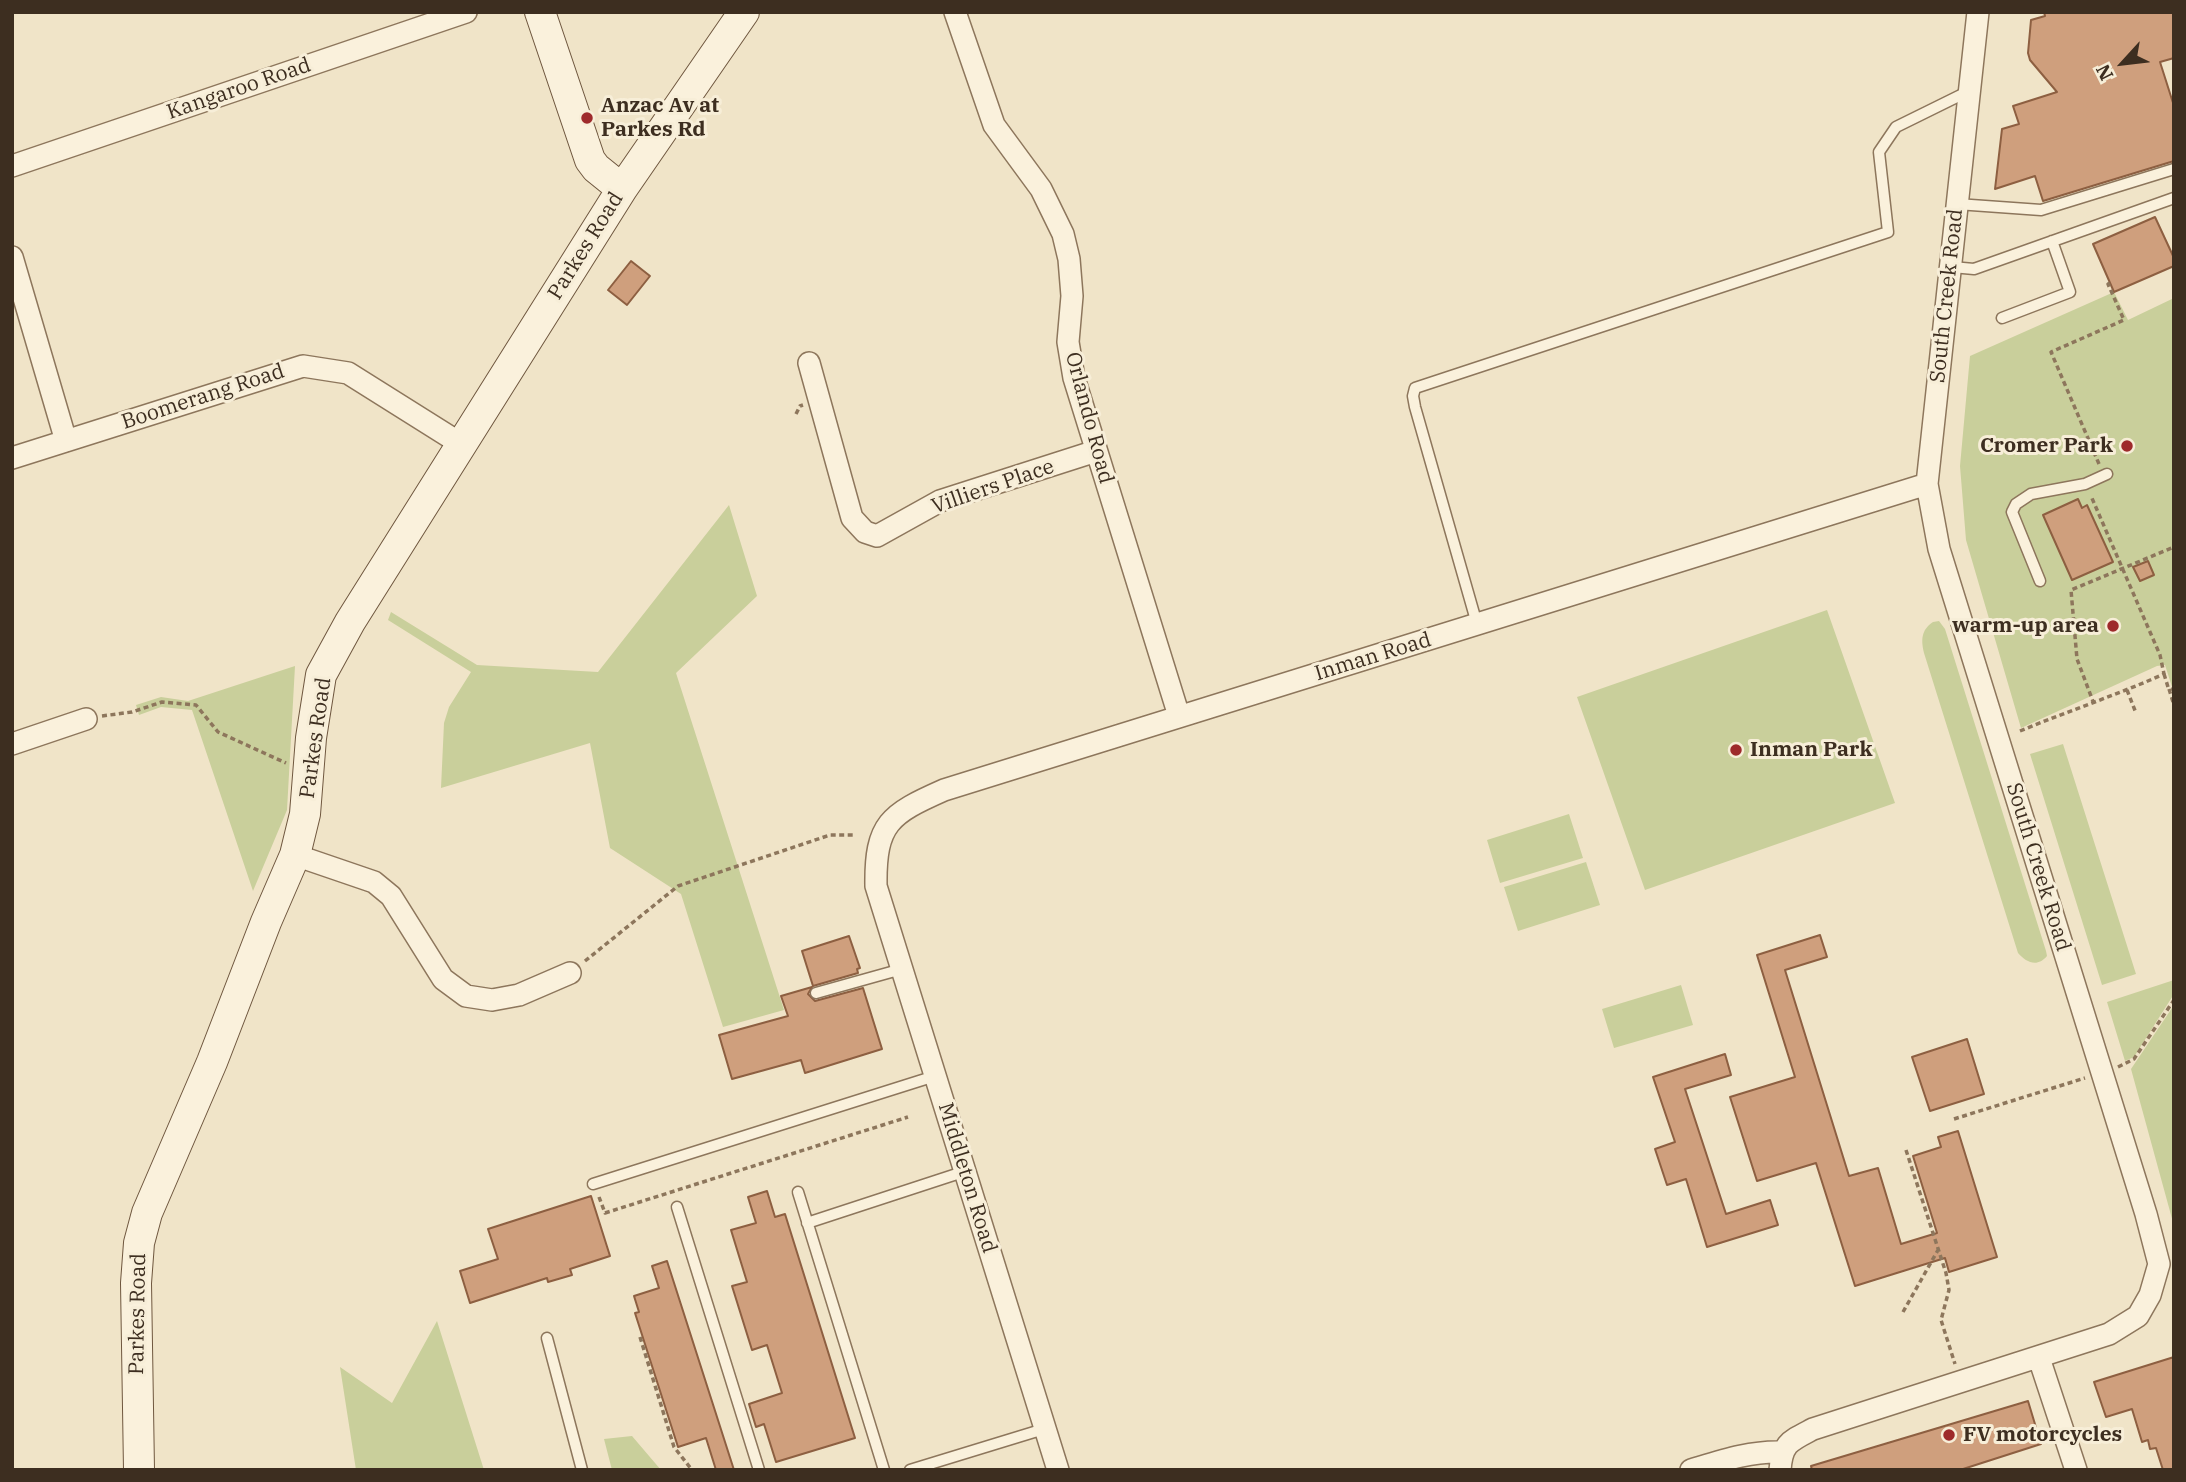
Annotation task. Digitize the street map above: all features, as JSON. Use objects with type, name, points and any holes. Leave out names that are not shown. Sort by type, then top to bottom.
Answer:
[{"type":"street","name":"Kangaroo Road","points":[[12,166],[466,12]]},
{"type":"street","points":[[540,12],[590,160],[622,189]]},
{"type":"street","name":"Parkes Road","points":[[139,1470],[136,1283],[139,1244],[147,1213],[295,855],[305,814],[311,738],[321,675],[350,622],[622,189],[744,12]]},
{"type":"street","name":"Orlando Road","points":[[955,12],[994,125],[1041,189],[1063,234],[1069,259],[1072,296],[1068,342],[1074,378],[1179,716]]},
{"type":"street","name":"South Creek Road","points":[[1781,1461],[1790,1441],[1827,1424],[2109,1334],[2138,1316],[2150,1294],[2159,1264],[2146,1214],[1938,549],[1927,484],[1978,12]]},
{"type":"street","points":[[12,257],[66,441]]},
{"type":"street","name":"Villiers Place","points":[[809,363],[852,518],[864,532],[877,536],[940,501],[1096,452]]},
{"type":"street","name":"Boomerang Road","points":[[12,458],[303,366],[348,373],[461,444]]},
{"type":"street","name":"Inman Road","points":[[876,886],[875,856],[882,835],[892,818],[907,807],[944,790],[1927,484]]},
{"type":"street","points":[[12,744],[86,719]]},
{"type":"street","points":[[295,855],[374,882],[391,896],[443,979],[466,996],[492,1000],[519,995],[570,973]]},
{"type":"street","name":"Middleton Road","points":[[876,886],[1058,1470]]},
{"type":"street","points":[[2039,1358],[2076,1470]]},
{"type":"street","points":[[1691,1470],[1732,1457],[1767,1452],[1781,1461]]},
{"type":"lane","points":[[1477,624],[1415,407],[1415,388],[1888,232],[1879,152],[1896,127],[1969,90]]},
{"type":"lane","points":[[1957,204],[2041,210],[2174,169]]},
{"type":"lane","points":[[1952,267],[1973,269],[2174,198]]},
{"type":"lane","points":[[2002,318],[2070,292],[2052,241]]},
{"type":"lane","points":[[2040,581],[2012,512],[2016,504],[2031,495],[2085,484],[2106,475]]},
{"type":"lane","points":[[816,993],[902,969]]},
{"type":"lane","points":[[595,1188],[935,1076]]},
{"type":"lane","points":[[807,1223],[966,1171]]},
{"type":"lane","points":[[798,1192],[884,1470]]},
{"type":"lane","points":[[677,1207],[759,1470]]},
{"type":"lane","points":[[547,1338],[582,1470]]},
{"type":"lane","points":[[910,1470],[1044,1429]]},
{"type":"path","points":[[2106,475],[2050,352],[2124,320],[2108,284],[2110,283]]},
{"type":"path","points":[[796,414],[800,406]]},
{"type":"path","points":[[2085,484],[2160,655],[2174,705]]},
{"type":"path","points":[[2094,704],[2077,659],[2071,590],[2174,547]]},
{"type":"path","points":[[2020,732],[2164,674]]},
{"type":"path","points":[[2168,687],[2174,690]]},
{"type":"path","points":[[2127,690],[2136,713]]},
{"type":"path","points":[[86,719],[132,712],[162,702],[195,705],[218,732],[296,768]]},
{"type":"path","points":[[570,973],[678,886],[830,835],[856,835]]},
{"type":"path","points":[[2124,1065],[2134,1059],[2174,1000]]},
{"type":"path","points":[[1954,1119],[2079,1080]]},
{"type":"path","points":[[595,1188],[605,1213],[908,1117]]},
{"type":"path","points":[[1906,1150],[1949,1290],[1941,1320],[1955,1366]]},
{"type":"path","points":[[1903,1312],[1938,1250]]},
{"type":"path","points":[[640,1337],[674,1447],[692,1470]]},
{"type":"green space","name":"Cromer Park","points":[[2114,292],[2128,320],[2174,298],[2174,693],[2165,665],[2157,666],[2021,728],[1966,540],[1960,466],[1970,356]]},
{"type":"green space","points":[[729,505],[757,596],[676,673],[784,1010],[723,1027],[681,894],[610,848],[590,743],[441,788],[444,723],[449,707],[471,672],[388,620],[391,612],[477,665],[598,672]]},
{"type":"green space","name":"Inman Park","points":[[1827,610],[1895,803],[1645,890],[1577,697]]},
{"type":"green space","points":[[1939,621],[1945,629],[2046,951],[2047,956],[2036,963],[2024,959],[2018,953],[1924,653],[1924,632],[1933,622]]},
{"type":"green space","points":[[295,666],[287,810],[253,891],[192,710],[161,707],[139,715],[136,705],[161,697],[188,701]]},
{"type":"green space","points":[[2063,744],[2136,974],[2102,985],[2030,754]]},
{"type":"green space","points":[[1569,814],[1583,858],[1500,883],[1487,840]]},
{"type":"green space","points":[[1586,862],[1600,905],[1518,931],[1504,887]]},
{"type":"green space","points":[[2174,980],[2174,994],[2134,1057],[2125,1061],[2107,1002]]},
{"type":"green space","points":[[1681,985],[1693,1025],[1614,1048],[1602,1009]]},
{"type":"green space","points":[[2174,1005],[2174,1226],[2131,1069]]},
{"type":"green space","points":[[437,1321],[484,1470],[356,1470],[340,1367],[392,1403]]},
{"type":"green space","points":[[632,1436],[661,1470],[612,1470],[604,1439]]},
{"type":"building","points":[[2044,12],[2174,12],[2174,58],[2160,62],[2174,106],[2174,161],[2043,201],[2035,176],[1995,189],[2002,129],[2019,124],[2013,106],[2057,92],[2030,60],[2028,53],[2031,20],[2045,16]]},
{"type":"building","points":[[2155,217],[2174,258],[2174,266],[2114,292],[2093,244]]},
{"type":"building","points":[[631,261],[650,276],[627,305],[608,290]]},
{"type":"building","points":[[2078,499],[2082,508],[2087,505],[2113,562],[2072,580],[2043,515]]},
{"type":"building","points":[[2148,561],[2154,575],[2140,581],[2133,567]]},
{"type":"building","points":[[1820,935],[1827,957],[1785,970],[1849,1176],[1878,1168],[1901,1244],[1937,1233],[1913,1156],[1941,1147],[1938,1137],[1958,1131],[1997,1257],[1949,1272],[1945,1258],[1855,1286],[1816,1163],[1757,1181],[1730,1097],[1795,1077],[1757,955]]},
{"type":"building","points":[[849,936],[860,968],[857,969],[858,973],[813,986],[802,951]]},
{"type":"building","points":[[812,987],[808,994],[815,1001],[863,988],[882,1049],[805,1073],[801,1060],[732,1079],[719,1035],[788,1016],[781,996]]},
{"type":"building","points":[[1967,1039],[1984,1094],[1930,1111],[1912,1057]]},
{"type":"building","points":[[1725,1054],[1731,1075],[1685,1089],[1726,1214],[1770,1200],[1778,1225],[1707,1247],[1686,1179],[1667,1185],[1655,1149],[1675,1142],[1653,1077]]},
{"type":"building","points":[[767,1191],[775,1217],[785,1214],[855,1438],[776,1462],[764,1424],[756,1427],[749,1404],[782,1393],[767,1345],[752,1350],[732,1286],[747,1282],[731,1230],[756,1223],[748,1197]]},
{"type":"building","points":[[591,1196],[610,1256],[570,1269],[572,1275],[548,1282],[547,1278],[470,1303],[460,1271],[498,1259],[488,1229]]},
{"type":"building","points":[[667,1261],[734,1470],[716,1470],[706,1438],[678,1447],[635,1313],[639,1312],[634,1296],[659,1288],[652,1266]]},
{"type":"building","points":[[2174,1357],[2174,1470],[2163,1470],[2156,1448],[2150,1449],[2148,1440],[2142,1442],[2132,1409],[2106,1417],[2094,1382]]},
{"type":"building","points":[[2028,1401],[2041,1444],[1960,1470],[1812,1470],[1811,1466]]},
{"type":"place","name":"Anzac Av at Parkes Rd","points":[[587,118]]},
{"type":"place","name":"Cromer Park","points":[[2127,446]]},
{"type":"place","name":"warm-up area","points":[[2113,626]]},
{"type":"place","name":"Inman Park","points":[[1736,750]]},
{"type":"place","name":"FV motorcycles","points":[[1949,1435]]}]
